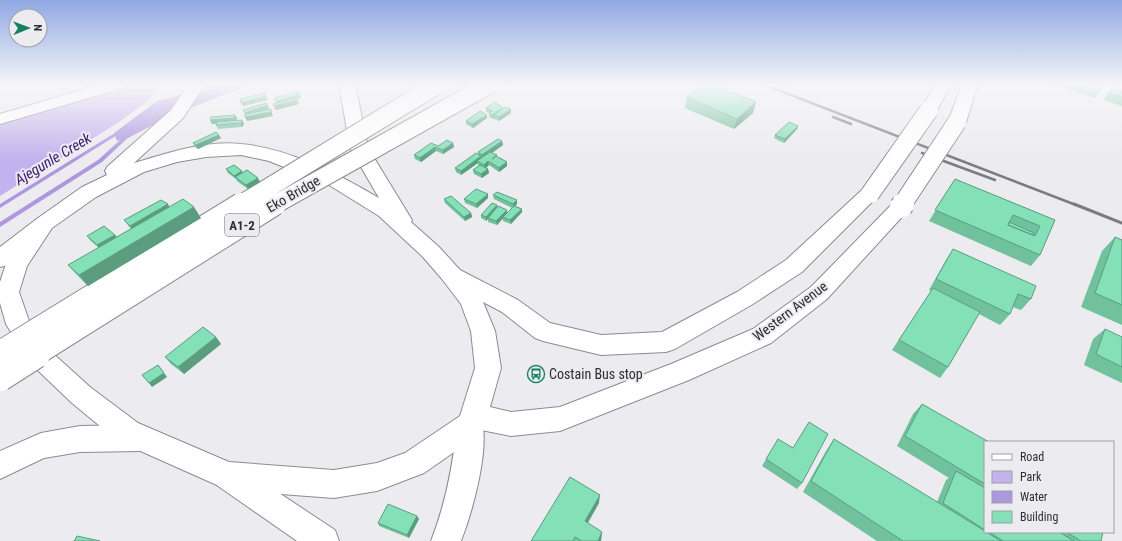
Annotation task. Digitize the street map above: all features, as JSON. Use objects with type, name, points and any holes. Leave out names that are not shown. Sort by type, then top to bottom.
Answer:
[{"type":"main road","points":[[0,118],[24,109]]},
{"type":"main road","points":[[0,259],[45,223],[90,192],[142,148],[180,109]]},
{"type":"main road","points":[[352,109],[359,148],[384,187],[411,234]]},
{"type":"main road","name":"Eko Bridge","points":[[0,352],[397,109]]},
{"type":"main road","name":"Eko Bridge","points":[[0,377],[267,209],[445,109]]},
{"type":"main road","points":[[450,273],[510,306],[542,331],[601,345],[666,342],[745,298],[794,266],[870,194],[929,109]]},
{"type":"main road","name":"Western Avenue","points":[[472,420],[511,424],[560,419],[680,372],[762,336],[819,293],[901,207],[957,122],[961,109]]},
{"type":"main road","points":[[90,192],[137,168],[174,157],[206,151],[241,149],[274,156],[336,181],[386,210],[431,252],[472,300],[483,331],[488,368],[472,420],[462,496],[446,541]]},
{"type":"main road","points":[[45,223],[17,264],[8,292],[18,324],[38,355],[82,395],[128,432],[228,476],[324,541]]},
{"type":"main road","points":[[228,476],[334,484],[377,477],[414,463],[472,420]]},
{"type":"main road","points":[[0,464],[41,446],[80,439],[139,438]]},
{"type":"green space","points":[[41,109],[136,109],[119,122],[0,196],[0,120]]},
{"type":"water","points":[[146,109],[188,109],[168,117],[130,137],[117,141],[114,133]]},
{"type":"building","points":[[245,109],[256,109],[245,113],[243,110]]},
{"type":"building","points":[[271,109],[271,112],[245,117],[245,114]]},
{"type":"building","points":[[488,109],[501,109],[492,115],[489,113],[492,111]]},
{"type":"building","points":[[502,109],[511,109],[499,117],[494,115]]},
{"type":"building","points":[[715,109],[748,109],[737,119]]},
{"type":"building","points":[[480,111],[487,115],[472,124],[466,121]]},
{"type":"building","points":[[235,115],[234,118],[210,120],[211,117]]},
{"type":"building","points":[[242,120],[241,123],[216,125],[217,122]]},
{"type":"building","points":[[789,122],[798,126],[785,139],[775,135]]},
{"type":"building","points":[[216,132],[219,135],[196,145],[193,143]]},
{"type":"building","points":[[498,139],[502,141],[482,155],[478,152]]},
{"type":"building","points":[[447,140],[453,143],[443,150],[435,147],[420,158],[414,155],[431,143],[438,146]]},
{"type":"building","points":[[490,152],[497,155],[492,159],[496,156],[507,162],[499,168],[488,161],[484,165],[477,161]]},
{"type":"building","points":[[476,153],[481,156],[461,171],[455,168]]},
{"type":"building","points":[[234,165],[242,171],[234,176],[226,169]]},
{"type":"building","points":[[480,165],[488,169],[481,174],[473,170]]},
{"type":"building","points":[[247,170],[258,178],[246,185],[235,177]]},
{"type":"building","points":[[955,179],[1055,220],[1040,255],[935,210]],"holes":[[[1013,215],[1040,226],[1035,236],[1008,225]]]},
{"type":"building","points":[[476,189],[488,194],[476,204],[464,199]]},
{"type":"building","points":[[497,192],[517,200],[513,204],[493,195]]},
{"type":"building","points":[[451,196],[471,213],[464,217],[444,199]]},
{"type":"building","points":[[183,199],[194,207],[79,275],[68,265]]},
{"type":"building","points":[[161,200],[168,204],[130,226],[124,220]]},
{"type":"building","points":[[492,203],[497,205],[486,217],[481,215]]},
{"type":"building","points":[[498,206],[507,210],[496,221],[488,218]]},
{"type":"building","points":[[514,206],[522,209],[510,220],[503,217]]},
{"type":"building","points":[[1009,222],[1034,233],[1033,235],[1008,225]]},
{"type":"building","points":[[104,226],[115,235],[97,245],[87,236]]},
{"type":"building","points":[[1115,237],[1122,240],[1122,305],[1095,293]]},
{"type":"building","points":[[953,249],[1036,286],[1031,299],[1018,294],[1010,314],[936,279]]},
{"type":"building","points":[[933,288],[980,312],[948,367],[899,340]]},
{"type":"building","points":[[203,327],[216,337],[178,367],[165,357]]},
{"type":"building","points":[[1105,329],[1122,337],[1122,367],[1096,354]]},
{"type":"building","points":[[158,365],[164,373],[149,383],[142,375]]},
{"type":"building","points":[[922,404],[987,441],[984,441],[984,483],[905,436]]},
{"type":"building","points":[[809,422],[828,434],[802,483],[766,459],[778,439],[793,448]]},
{"type":"building","points":[[834,439],[984,530],[984,533],[988,533],[1001,541],[903,541],[811,481]]},
{"type":"building","points":[[956,471],[984,487],[984,529],[943,503]]},
{"type":"building","points":[[570,477],[600,495],[585,521],[602,532],[598,541],[582,541],[575,537],[573,541],[531,541]]},
{"type":"building","points":[[388,504],[417,516],[407,535],[378,523]]},
{"type":"building","points":[[991,533],[1061,533],[1074,541],[1003,541]]},
{"type":"building","points":[[1068,533],[1103,533],[1101,541],[1081,541]]},
{"type":"building","points":[[77,536],[100,541],[74,541]]},
{"type":"waterway","name":"Ajegunle Creek","points":[[0,206],[120,132]]},
{"type":"waterway","points":[[0,225],[100,161],[130,134]]},
{"type":"railway","points":[[828,109],[1076,205]]},
{"type":"railway","points":[[833,117],[851,124]]},
{"type":"railway","points":[[922,153],[995,180]]},
{"type":"railway","points":[[1074,204],[1122,223]]},
{"type":"place","name":"Costain Bus stop","points":[[536,374]]}]
